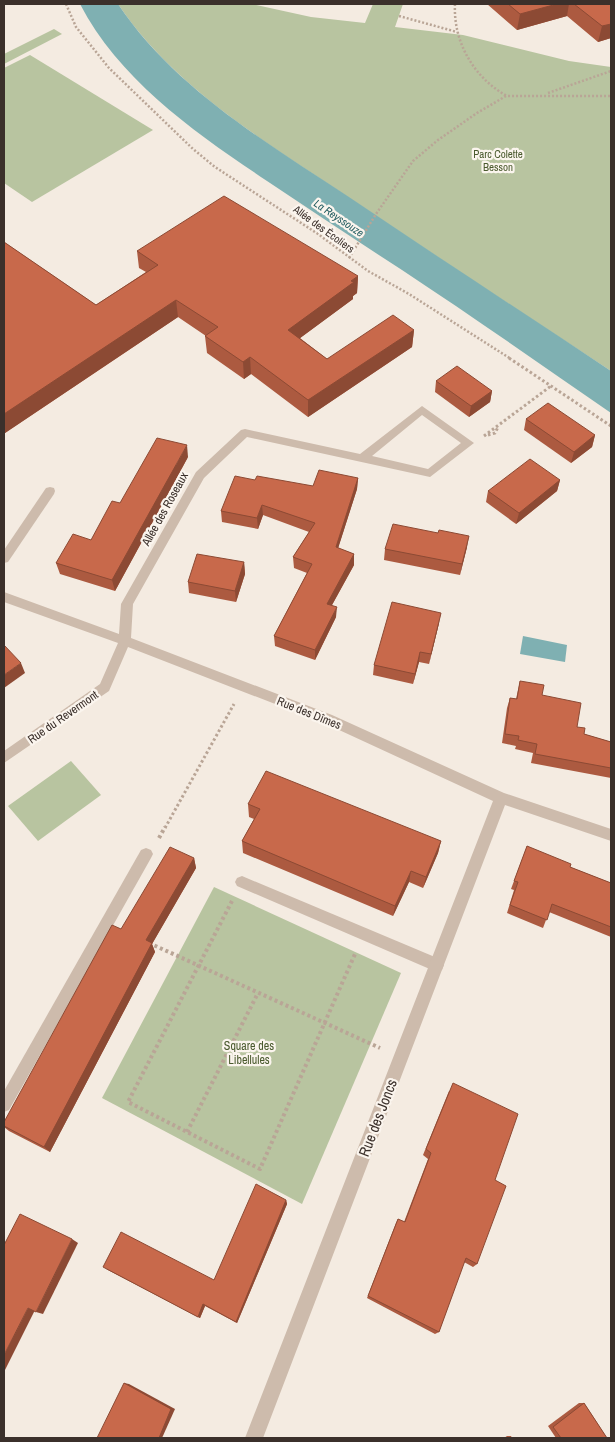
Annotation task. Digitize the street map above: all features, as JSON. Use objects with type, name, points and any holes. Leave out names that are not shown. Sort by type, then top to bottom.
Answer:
[{"type":"street","points":[[361,459],[422,410],[469,443]]},
{"type":"street","name":"Allée des Roseaux","points":[[125,640],[127,604],[200,475],[245,433],[430,473],[469,443]]},
{"type":"street","points":[[4,559],[50,491]]},
{"type":"street","name":"Rue des Dîmes","points":[[4,597],[125,640],[328,719],[501,798],[611,835]]},
{"type":"street","name":"Rue du Revermont","points":[[4,758],[105,687],[125,640]]},
{"type":"street","name":"Rue des Joncs","points":[[254,1438],[501,798]]},
{"type":"street","points":[[6,1095],[146,854]]},
{"type":"street","points":[[242,882],[437,964]]},
{"type":"path","name":"Allée des Écoliers","points":[[66,4],[69,15],[85,41],[126,86],[165,120],[193,149],[231,178],[318,234],[349,258],[487,343],[611,426]]},
{"type":"path","points":[[455,4],[457,32],[472,66],[489,86],[506,96],[611,96]]},
{"type":"path","points":[[399,16],[457,32]]},
{"type":"path","points":[[349,258],[376,214],[413,161],[438,140],[506,96],[551,93],[611,71]]},
{"type":"path","points":[[469,443],[495,433],[498,427],[551,386]]},
{"type":"path","points":[[146,854],[164,832],[244,686]]},
{"type":"path","points":[[242,882],[128,1102],[260,1169],[364,933]]},
{"type":"path","points":[[107,924],[401,1057]]},
{"type":"path","points":[[187,1132],[258,992]]},
{"type":"green space","name":"Parc Colette Besson","points":[[118,4],[252,4],[311,17],[365,23],[373,4],[403,4],[395,27],[463,35],[569,61],[611,67],[611,371],[442,260],[220,109],[165,61]]},
{"type":"green space","points":[[54,29],[62,34],[4,64],[4,54]]},
{"type":"green space","points":[[30,55],[153,130],[32,202],[4,183],[4,68]]},
{"type":"green space","points":[[71,761],[101,795],[38,841],[8,806]]},
{"type":"green space","name":"Square des Libellules","points":[[214,887],[401,973],[302,1204],[102,1098]]},
{"type":"water","name":"La Reyssouze","points":[[80,4],[118,4],[166,62],[223,111],[254,134],[611,371],[611,413],[455,305],[241,163],[188,125],[162,104],[116,58]]},
{"type":"water","points":[[523,636],[567,645],[565,662],[520,654]]},
{"type":"building","points":[[508,4],[557,4],[520,14]]},
{"type":"building","points":[[574,4],[611,4],[611,24],[602,26]]},
{"type":"building","points":[[224,196],[358,276],[351,281],[354,282],[288,330],[327,359],[393,315],[414,330],[308,400],[250,357],[243,362],[205,336],[218,327],[176,300],[4,414],[4,242],[96,305],[158,265],[137,251]]},
{"type":"building","points":[[457,366],[492,391],[471,406],[436,381]]},
{"type":"building","points":[[548,403],[595,435],[574,452],[526,419]]},
{"type":"building","points":[[157,438],[187,445],[112,580],[56,563],[73,534],[91,540],[112,501],[120,503]]},
{"type":"building","points":[[530,459],[560,480],[519,513],[488,491]]},
{"type":"building","points":[[319,470],[358,478],[336,547],[354,554],[327,604],[337,607],[315,650],[274,636],[312,564],[293,557],[315,523],[262,505],[257,518],[221,511],[235,476],[255,480],[257,476],[313,486]]},
{"type":"building","points":[[393,524],[438,533],[439,530],[469,536],[462,564],[385,549]]},
{"type":"building","points":[[197,554],[244,562],[235,591],[188,582]]},
{"type":"building","points":[[392,602],[441,613],[431,654],[420,652],[415,674],[374,665]]},
{"type":"building","points":[[4,645],[21,663],[4,675]]},
{"type":"building","points":[[520,681],[544,685],[542,695],[581,703],[577,727],[585,728],[584,734],[611,742],[611,768],[535,754],[537,744],[518,740],[519,736],[505,734],[510,698],[517,699]]},
{"type":"building","points":[[266,771],[441,841],[426,877],[411,871],[395,906],[242,841],[260,809],[248,804]]},
{"type":"building","points":[[527,846],[571,864],[570,867],[611,883],[611,927],[552,904],[547,920],[510,905],[518,882],[514,881]]},
{"type":"building","points":[[170,847],[194,858],[146,940],[152,943],[44,1147],[4,1126],[4,1122],[112,925],[121,929]]},
{"type":"building","points":[[453,1083],[518,1114],[495,1180],[506,1186],[477,1264],[466,1258],[439,1332],[368,1296],[398,1219],[405,1222],[431,1153],[426,1149]]},
{"type":"building","points":[[256,1184],[286,1200],[236,1322],[203,1304],[198,1317],[103,1267],[121,1232],[214,1280]]},
{"type":"building","points":[[20,1214],[72,1239],[36,1312],[28,1308],[4,1355],[4,1245]]},
{"type":"building","points":[[124,1383],[171,1409],[159,1438],[97,1438]]},
{"type":"building","points":[[584,1403],[607,1438],[561,1438],[553,1427]]}]
